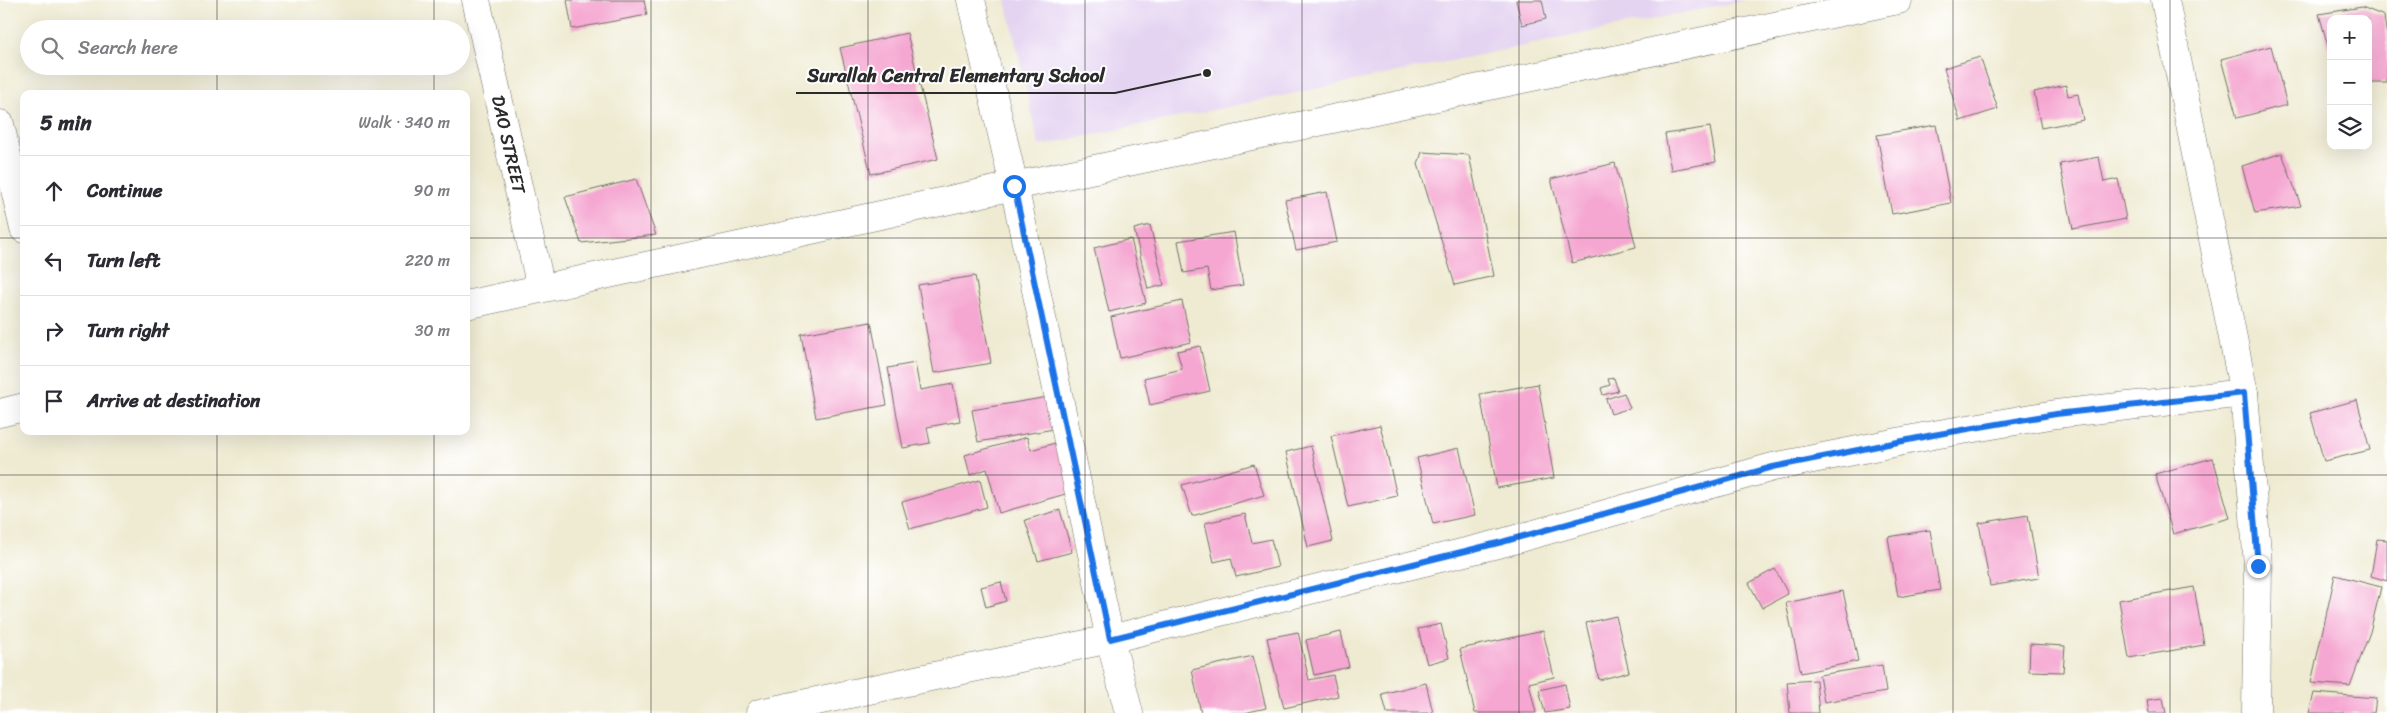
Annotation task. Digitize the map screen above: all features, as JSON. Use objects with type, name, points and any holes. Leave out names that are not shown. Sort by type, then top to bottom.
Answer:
[{"type":"street","name":"DAO STREET","points":[[476,0],[541,288]]},
{"type":"street","points":[[971,0],[1014,186],[1110,639],[1129,713]]},
{"type":"street","points":[[470,304],[1014,186],[1898,0]]},
{"type":"street","points":[[2165,0],[2244,393],[2258,566],[2256,713]]},
{"type":"street","points":[[0,124],[20,212]]},
{"type":"street","points":[[760,713],[1110,639],[1502,542],[1773,467],[1933,435],[2056,414],[2244,393]]},
{"type":"street","points":[[0,413],[20,408]]},
{"type":"shaded area","points":[[1006,0],[1746,0],[1039,146]]},
{"type":"building","points":[[567,0],[644,0],[647,15],[572,29]]},
{"type":"building","points":[[1516,0],[1542,0],[1546,19],[1522,25]]},
{"type":"building","points":[[2362,7],[2384,16],[2387,37],[2387,83],[2372,83],[2372,15],[2327,15],[2327,42],[2319,14]]},
{"type":"building","points":[[907,33],[938,159],[871,174],[840,48]]},
{"type":"building","points":[[2271,46],[2287,105],[2237,118],[2221,59]]},
{"type":"building","points":[[1980,57],[1998,109],[1960,121],[1944,68]]},
{"type":"building","points":[[2066,85],[2068,96],[2078,94],[2083,120],[2041,128],[2034,92]]},
{"type":"building","points":[[1936,125],[1951,203],[1892,214],[1877,135]]},
{"type":"building","points":[[1710,127],[1716,162],[1671,170],[1665,134]]},
{"type":"building","points":[[1422,152],[1469,155],[1494,276],[1455,285],[1418,164]]},
{"type":"building","points":[[2282,153],[2301,206],[2255,213],[2242,166]]},
{"type":"building","points":[[2099,157],[2104,182],[2118,179],[2126,219],[2073,229],[2060,164]]},
{"type":"building","points":[[1615,163],[1636,247],[1572,263],[1551,179]]},
{"type":"building","points":[[636,179],[656,235],[581,243],[565,197]]},
{"type":"building","points":[[1327,192],[1337,242],[1296,250],[1285,200]]},
{"type":"building","points":[[1150,225],[1164,285],[1148,289],[1134,229]]},
{"type":"building","points":[[1234,232],[1243,285],[1211,290],[1207,269],[1184,273],[1178,241]]},
{"type":"building","points":[[1131,239],[1146,303],[1109,312],[1094,248]]},
{"type":"building","points":[[975,276],[991,363],[934,373],[918,285]]},
{"type":"building","points":[[1182,301],[1191,342],[1120,358],[1111,317]]},
{"type":"building","points":[[871,322],[887,405],[816,418],[801,334]]},
{"type":"building","points":[[1200,346],[1210,391],[1150,405],[1144,378],[1182,369],[1177,351]]},
{"type":"building","points":[[915,363],[920,390],[953,384],[960,421],[927,427],[930,443],[903,448],[888,368]]},
{"type":"building","points":[[1614,378],[1618,391],[1603,395],[1601,388],[1610,385],[1608,379]]},
{"type":"building","points":[[1538,384],[1554,478],[1497,488],[1480,394]]},
{"type":"building","points":[[1624,393],[1630,408],[1611,414],[1606,399]]},
{"type":"building","points":[[1048,397],[1054,429],[978,442],[972,410]]},
{"type":"building","points":[[2357,400],[2370,450],[2324,461],[2310,413]]},
{"type":"building","points":[[1380,425],[1397,496],[1348,507],[1331,436]]},
{"type":"building","points":[[1027,437],[1031,450],[1062,441],[1076,491],[999,513],[987,469],[970,475],[965,455]]},
{"type":"building","points":[[1311,446],[1333,541],[1308,547],[1286,452]]},
{"type":"building","points":[[1459,448],[1475,515],[1433,524],[1417,458]]},
{"type":"building","points":[[2213,458],[2230,518],[2173,534],[2155,474]]},
{"type":"building","points":[[1254,464],[1264,495],[1192,516],[1182,485]]},
{"type":"building","points":[[980,480],[987,507],[910,529],[902,502]]},
{"type":"building","points":[[1060,510],[1072,552],[1038,561],[1025,520]]},
{"type":"building","points":[[1245,514],[1252,543],[1271,539],[1278,567],[1236,577],[1231,558],[1214,562],[1205,523]]},
{"type":"building","points":[[2028,515],[2039,578],[1990,586],[1979,523]]},
{"type":"building","points":[[1930,530],[1940,590],[1898,597],[1888,537]]},
{"type":"building","points":[[2377,539],[2387,540],[2387,581],[2371,576]]},
{"type":"building","points":[[1775,569],[1788,594],[1762,608],[1749,583]]},
{"type":"building","points":[[2335,575],[2381,587],[2370,632],[2350,686],[2311,683]]},
{"type":"building","points":[[1001,582],[1006,601],[986,607],[981,587]]},
{"type":"building","points":[[2194,587],[2204,645],[2129,658],[2119,600]]},
{"type":"building","points":[[1843,591],[1858,661],[1801,673],[1786,603]]},
{"type":"building","points":[[1616,616],[1629,672],[1599,680],[1586,623]]},
{"type":"building","points":[[1441,624],[1449,658],[1427,664],[1418,629]]},
{"type":"building","points":[[1543,631],[1554,677],[1529,683],[1536,713],[1475,713],[1460,649]]},
{"type":"building","points":[[1298,632],[1309,680],[1333,675],[1338,696],[1284,708],[1267,638]]},
{"type":"building","points":[[1341,632],[1349,667],[1314,675],[1306,640]]},
{"type":"building","points":[[2030,644],[2065,646],[2063,672],[2029,671]]},
{"type":"building","points":[[1253,656],[1266,708],[1244,713],[1201,713],[1192,670]]},
{"type":"building","points":[[1882,665],[1886,692],[1824,702],[1819,675]]},
{"type":"building","points":[[1816,680],[1819,713],[1790,713],[1787,682]]},
{"type":"building","points":[[1426,683],[1433,713],[1387,713],[1382,694]]},
{"type":"building","points":[[1565,684],[1570,709],[1545,713],[1539,690]]},
{"type":"building","points":[[2314,693],[2376,698],[2374,713],[2309,713]]},
{"type":"building","points":[[2163,698],[2166,713],[2149,713],[2147,700]]},
{"type":"place","name":"Surallah Central Elementary School","points":[[1207,73]]},
{"type":"route","points":[[1014,186],[1110,639],[1502,542],[1773,467],[1933,435],[2056,414],[2244,393],[2258,566]]}]
